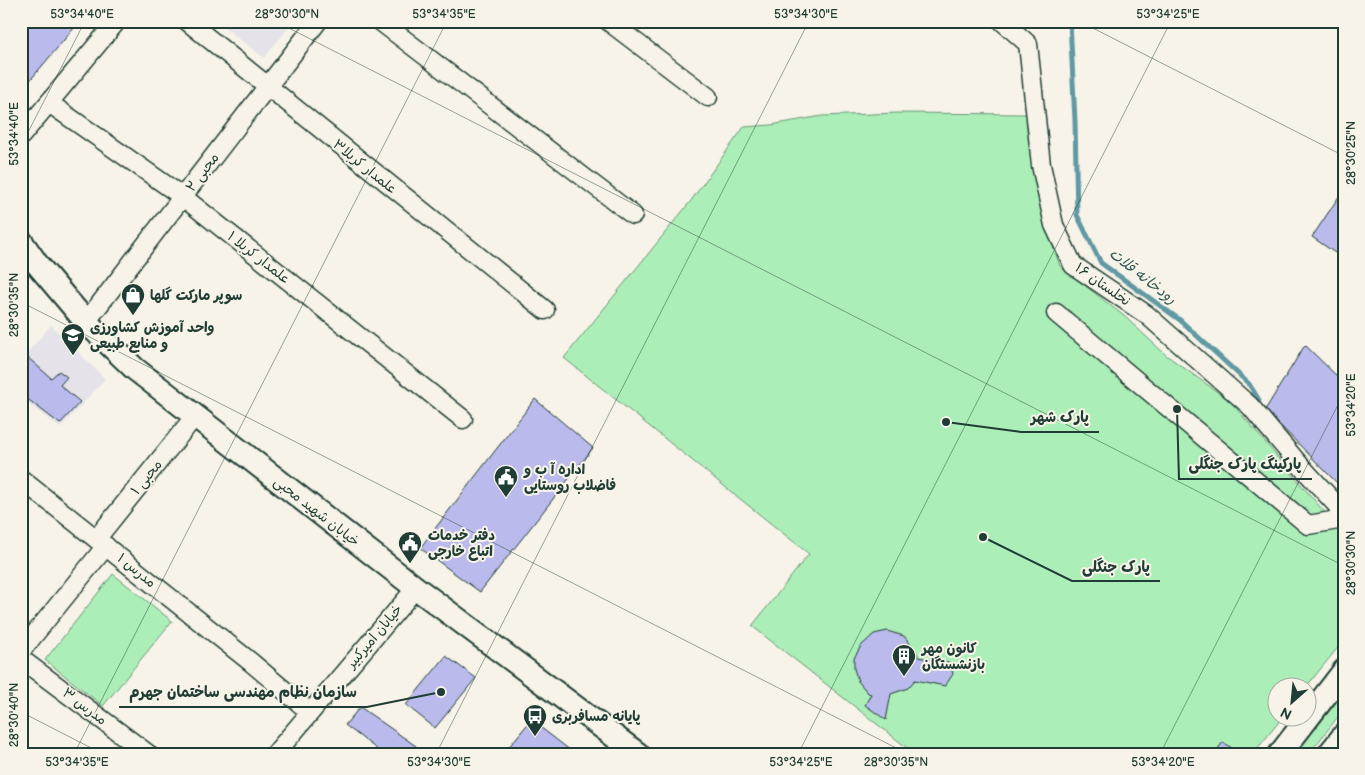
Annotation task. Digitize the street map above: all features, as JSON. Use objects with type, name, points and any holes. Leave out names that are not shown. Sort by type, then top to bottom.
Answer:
[{"type":"main road","name":"خیابان شهید محبی","points":[[21,241],[37,264],[86,322],[135,369],[416,588],[638,754]]},
{"type":"main road","points":[[1280,754],[1344,671]]},
{"type":"main road","points":[[1329,754],[1344,735]]},
{"type":"street","points":[[21,136],[117,21]]},
{"type":"street","name":"علمدار کربلا۳","points":[[187,21],[545,310]]},
{"type":"street","name":"محبی ۲","points":[[86,322],[318,21]]},
{"type":"street","points":[[380,21],[633,215]]},
{"type":"street","points":[[608,21],[708,97]]},
{"type":"street","name":"نخلستان ۱۶","points":[[1002,21],[1028,44],[1041,165],[1054,225],[1073,265],[1147,315],[1250,406],[1344,513]]},
{"type":"street","name":"علمدار کربلا ۱","points":[[49,103],[183,197],[463,419]]},
{"type":"street","points":[[1056,313],[1308,525],[1344,519]]},
{"type":"street","name":"محبی ۱","points":[[21,651],[195,416]]},
{"type":"street","name":"مدرس ۱","points":[[21,479],[102,542],[310,712]]},
{"type":"street","name":"خیابان امیرکبیر","points":[[275,754],[416,588]]},
{"type":"street","name":"مدرس ۳","points":[[21,659],[148,754]]},
{"type":"shaded area","points":[[216,21],[294,21],[264,58]]},
{"type":"shaded area","points":[[51,325],[105,379],[60,428],[21,398],[21,360]]},
{"type":"green space","points":[[897,113],[1027,114],[1043,217],[1060,266],[1124,316],[1166,355],[1230,401],[1344,535],[1344,640],[1313,678],[1268,678],[1268,728],[1274,728],[1253,754],[915,754],[752,626],[809,554],[564,358],[690,202],[744,127],[771,125],[822,116]]},
{"type":"green space","points":[[113,574],[172,621],[103,706],[45,660]]},
{"type":"green space","points":[[1344,693],[1344,709],[1309,754],[1295,754],[1316,728],[1318,728],[1318,725]]},
{"type":"building","points":[[21,21],[80,21],[21,91]]},
{"type":"building","points":[[1344,189],[1344,259],[1312,237]]},
{"type":"building","points":[[1305,345],[1344,383],[1344,478],[1339,485],[1265,410]]},
{"type":"building","name":"واحد آموزش کشاورزی و منابع طبیعی","points":[[26,356],[51,378],[59,371],[67,377],[60,385],[80,402],[60,424],[21,394],[21,362]]},
{"type":"building","name":"اداره آ ب و فاضلاب روستایی","points":[[535,399],[593,448],[480,592],[420,548]]},
{"type":"building","name":"کانون مهر بازنشستگان","points":[[887,631],[904,636],[916,651],[918,657],[950,663],[953,674],[945,686],[915,680],[908,688],[891,694],[886,720],[865,705],[871,694],[858,681],[854,669],[854,658],[861,646],[874,634]]},
{"type":"building","points":[[446,656],[476,678],[435,728],[406,705]]},
{"type":"building","points":[[360,707],[416,746],[409,754],[383,754],[345,725]]},
{"type":"building","name":"پایانه مسافربری","points":[[531,720],[575,754],[503,754]]},
{"type":"building","points":[[1223,742],[1239,753],[1214,754]]},
{"type":"waterway","name":"رودخانه قلات","points":[[1070,21],[1077,215],[1101,263],[1180,320],[1249,384],[1259,400]]},
{"type":"place","name":"سوپر مارکت گلها","points":[[133,316]]},
{"type":"place","name":"واحد آموزش کشاورزی و منابع طبیعی","points":[[73,356]]},
{"type":"place","name":"پارکینگ پارک جنگلی","points":[[1177,409]]},
{"type":"place","name":"پارک شهر","points":[[946,422]]},
{"type":"place","name":"اداره آ ب و فاضلاب روستایی","points":[[506,498]]},
{"type":"place","name":"پارک جنگلی","points":[[983,537]]},
{"type":"place","name":"دفتر خدمات اتباع خارجی","points":[[410,564]]},
{"type":"place","name":"کانون مهر بازنشستگان","points":[[904,677]]},
{"type":"place","name":"سازمان نظام مهندسی ساختمان جهرم","points":[[441,692]]},
{"type":"place","name":"پایانه مسافربری","points":[[535,737]]}]
